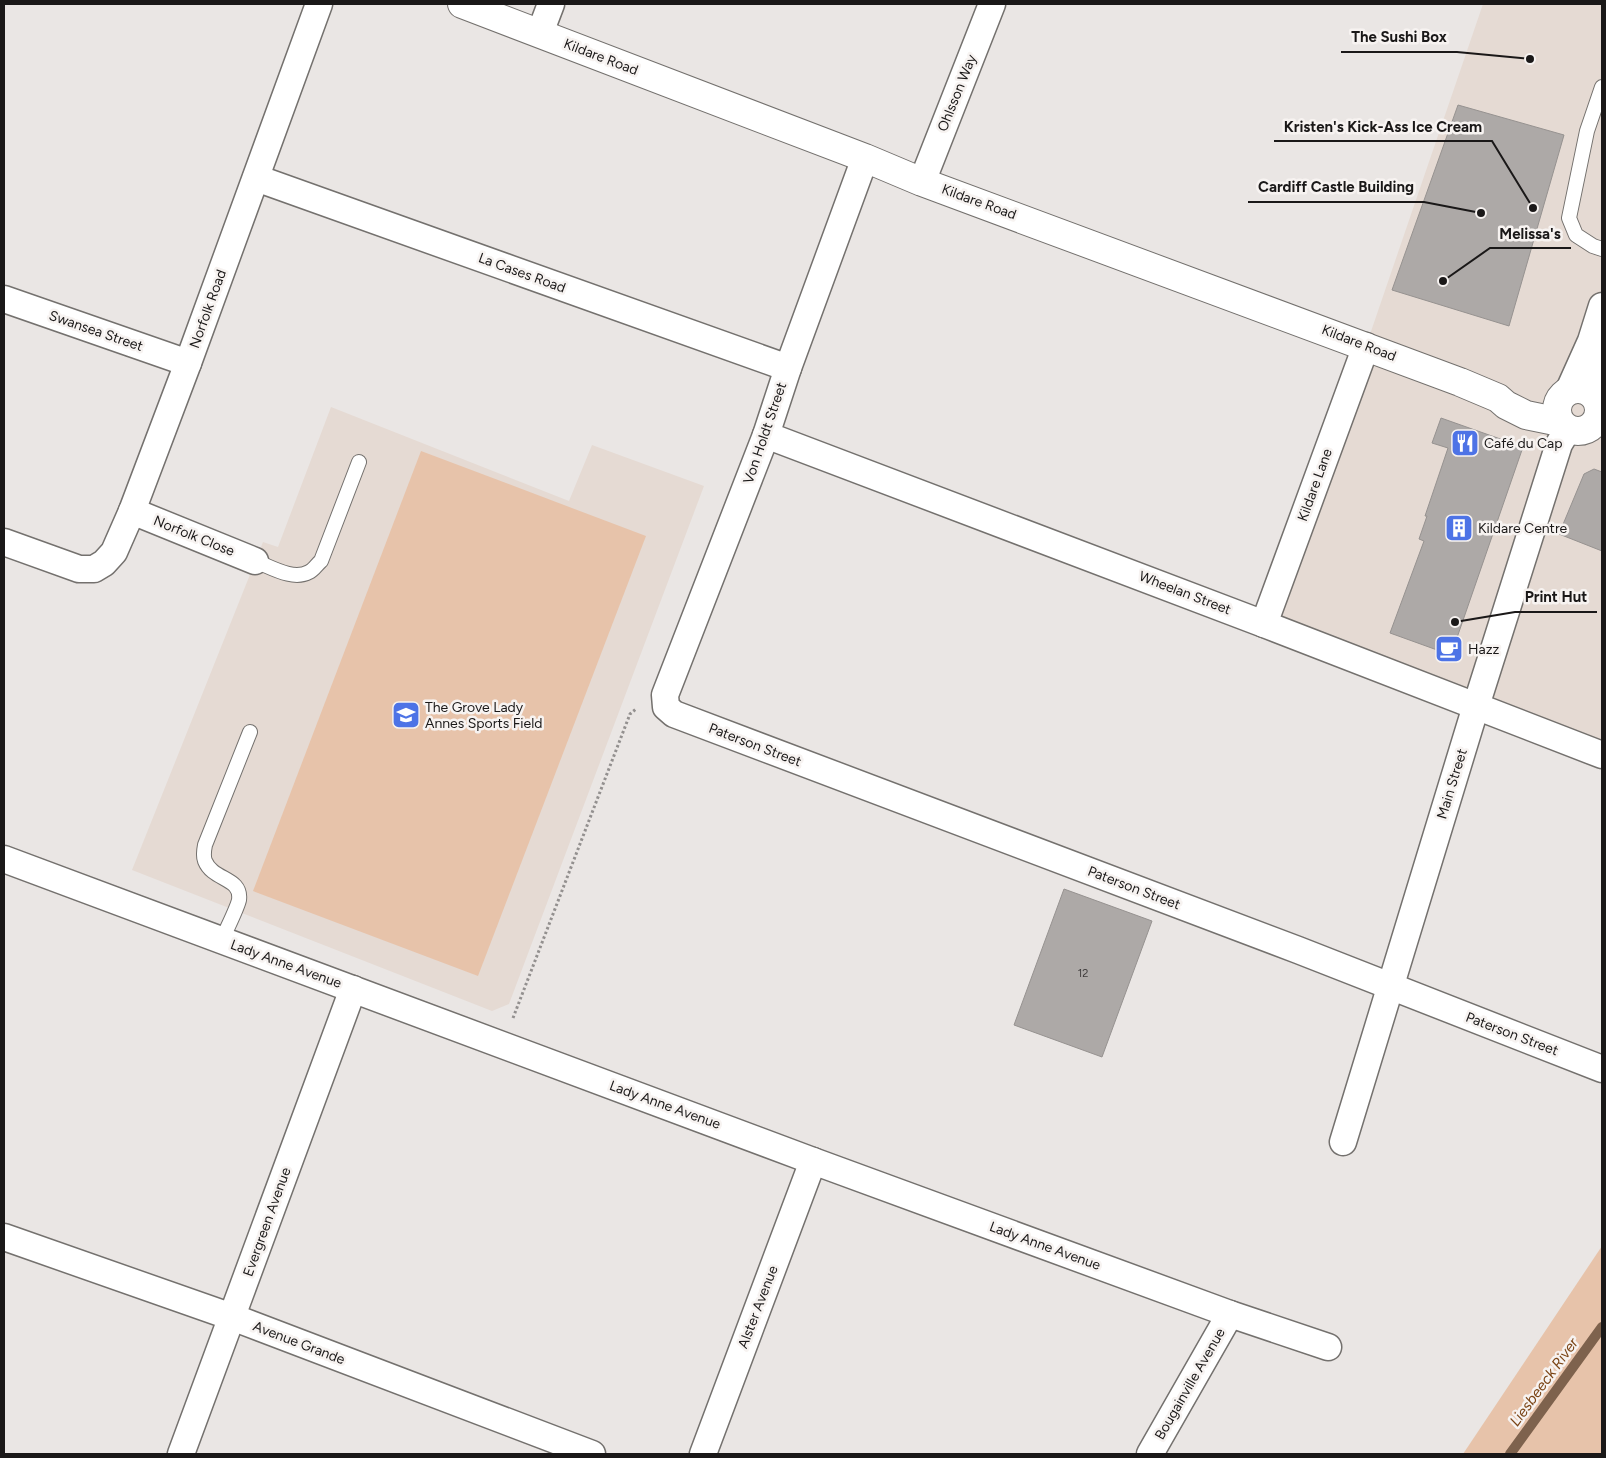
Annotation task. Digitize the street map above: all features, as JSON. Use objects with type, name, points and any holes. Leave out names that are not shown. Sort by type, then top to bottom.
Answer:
[{"type":"street","name":"Norfolk Road","points":[[4,542],[78,569],[94,569],[104,563],[114,552],[132,511],[188,362],[319,4]]},
{"type":"street","name":"Kildare Road","points":[[462,4],[865,158],[922,182],[1366,346],[1498,398],[1582,412]]},
{"type":"street","points":[[540,33],[551,4]]},
{"type":"street","name":"Ohlsson Way","points":[[922,182],[992,4]]},
{"type":"street","name":"Von Holdt Street","points":[[666,707],[665,695],[766,435],[788,368],[865,158]]},
{"type":"street","name":"La Cases Road","points":[[256,178],[788,368]]},
{"type":"street","name":"Swansea Street","points":[[4,298],[188,362]]},
{"type":"street","name":"Main Street","points":[[1343,1142],[1476,706],[1559,444],[1582,412],[1591,341],[1602,306]]},
{"type":"street","name":"Kildare Lane","points":[[1264,624],[1366,346]]},
{"type":"street","name":"Wheelan Street","points":[[766,435],[1264,624],[1602,755]]},
{"type":"street","name":"Norfolk Close","points":[[132,511],[255,561]]},
{"type":"street","name":"Paterson Street","points":[[666,707],[674,714],[1298,950],[1602,1069]]},
{"type":"street","name":"Lady Anne Avenue","points":[[4,858],[813,1161],[1230,1314],[1328,1347]]},
{"type":"street","name":"Evergreen Avenue","points":[[181,1454],[353,989]]},
{"type":"street","name":"Alster Avenue","points":[[703,1454],[813,1161]]},
{"type":"street","name":"Avenue Grande","points":[[4,1237],[232,1317],[592,1454]]},
{"type":"street","name":"Bougainville Avenue","points":[[1150,1454],[1230,1314]]},
{"type":"lane","points":[[1602,87],[1588,131],[1569,218],[1576,234],[1593,246],[1602,249]]},
{"type":"lane","points":[[255,561],[292,574],[299,575],[310,572],[321,561],[359,462]]},
{"type":"lane","points":[[222,940],[239,900],[237,889],[232,881],[211,871],[204,859],[205,845],[250,732]]},
{"type":"path","points":[[503,1045],[630,714],[639,707],[666,707]]},
{"type":"shaded area","points":[[1483,4],[1602,4],[1602,755],[1264,624],[1366,346]]},
{"type":"shaded area","name":"The Grove Lady Annes Sports Field","points":[[331,407],[569,501],[592,445],[704,486],[509,1004],[492,1011],[132,870],[263,542],[278,547]]},
{"type":"shaded area","points":[[421,451],[646,536],[478,976],[253,891]]},
{"type":"shaded area","points":[[1602,1246],[1602,1454],[1463,1454]]},
{"type":"building","points":[[1458,105],[1564,135],[1509,326],[1392,290]]},
{"type":"building","name":"Kildare Centre","points":[[1441,418],[1523,447],[1451,655],[1390,633],[1424,541],[1419,539],[1448,448],[1432,443]]},
{"type":"building","points":[[1594,469],[1602,472],[1602,551],[1559,534],[1584,474]]},
{"type":"building","points":[[1064,889],[1152,921],[1102,1057],[1014,1025]]},
{"type":"waterway","name":"Liesbeeck River","points":[[1510,1454],[1602,1327]]},
{"type":"place","name":"The Sushi Box","points":[[1530,59]]},
{"type":"place","name":"Kristen's Kick-Ass Ice Cream","points":[[1533,208]]},
{"type":"place","name":"Cardiff Castle Building","points":[[1481,213]]},
{"type":"place","name":"Melissa's","points":[[1443,281]]},
{"type":"place","name":"Café du Cap","points":[[1465,443]]},
{"type":"place","name":"Kildare Centre","points":[[1459,528]]},
{"type":"place","name":"Print Hut","points":[[1455,622]]},
{"type":"place","name":"Hazz","points":[[1449,649]]},
{"type":"place","name":"The Grove Lady Annes Sports Field","points":[[406,715]]}]
